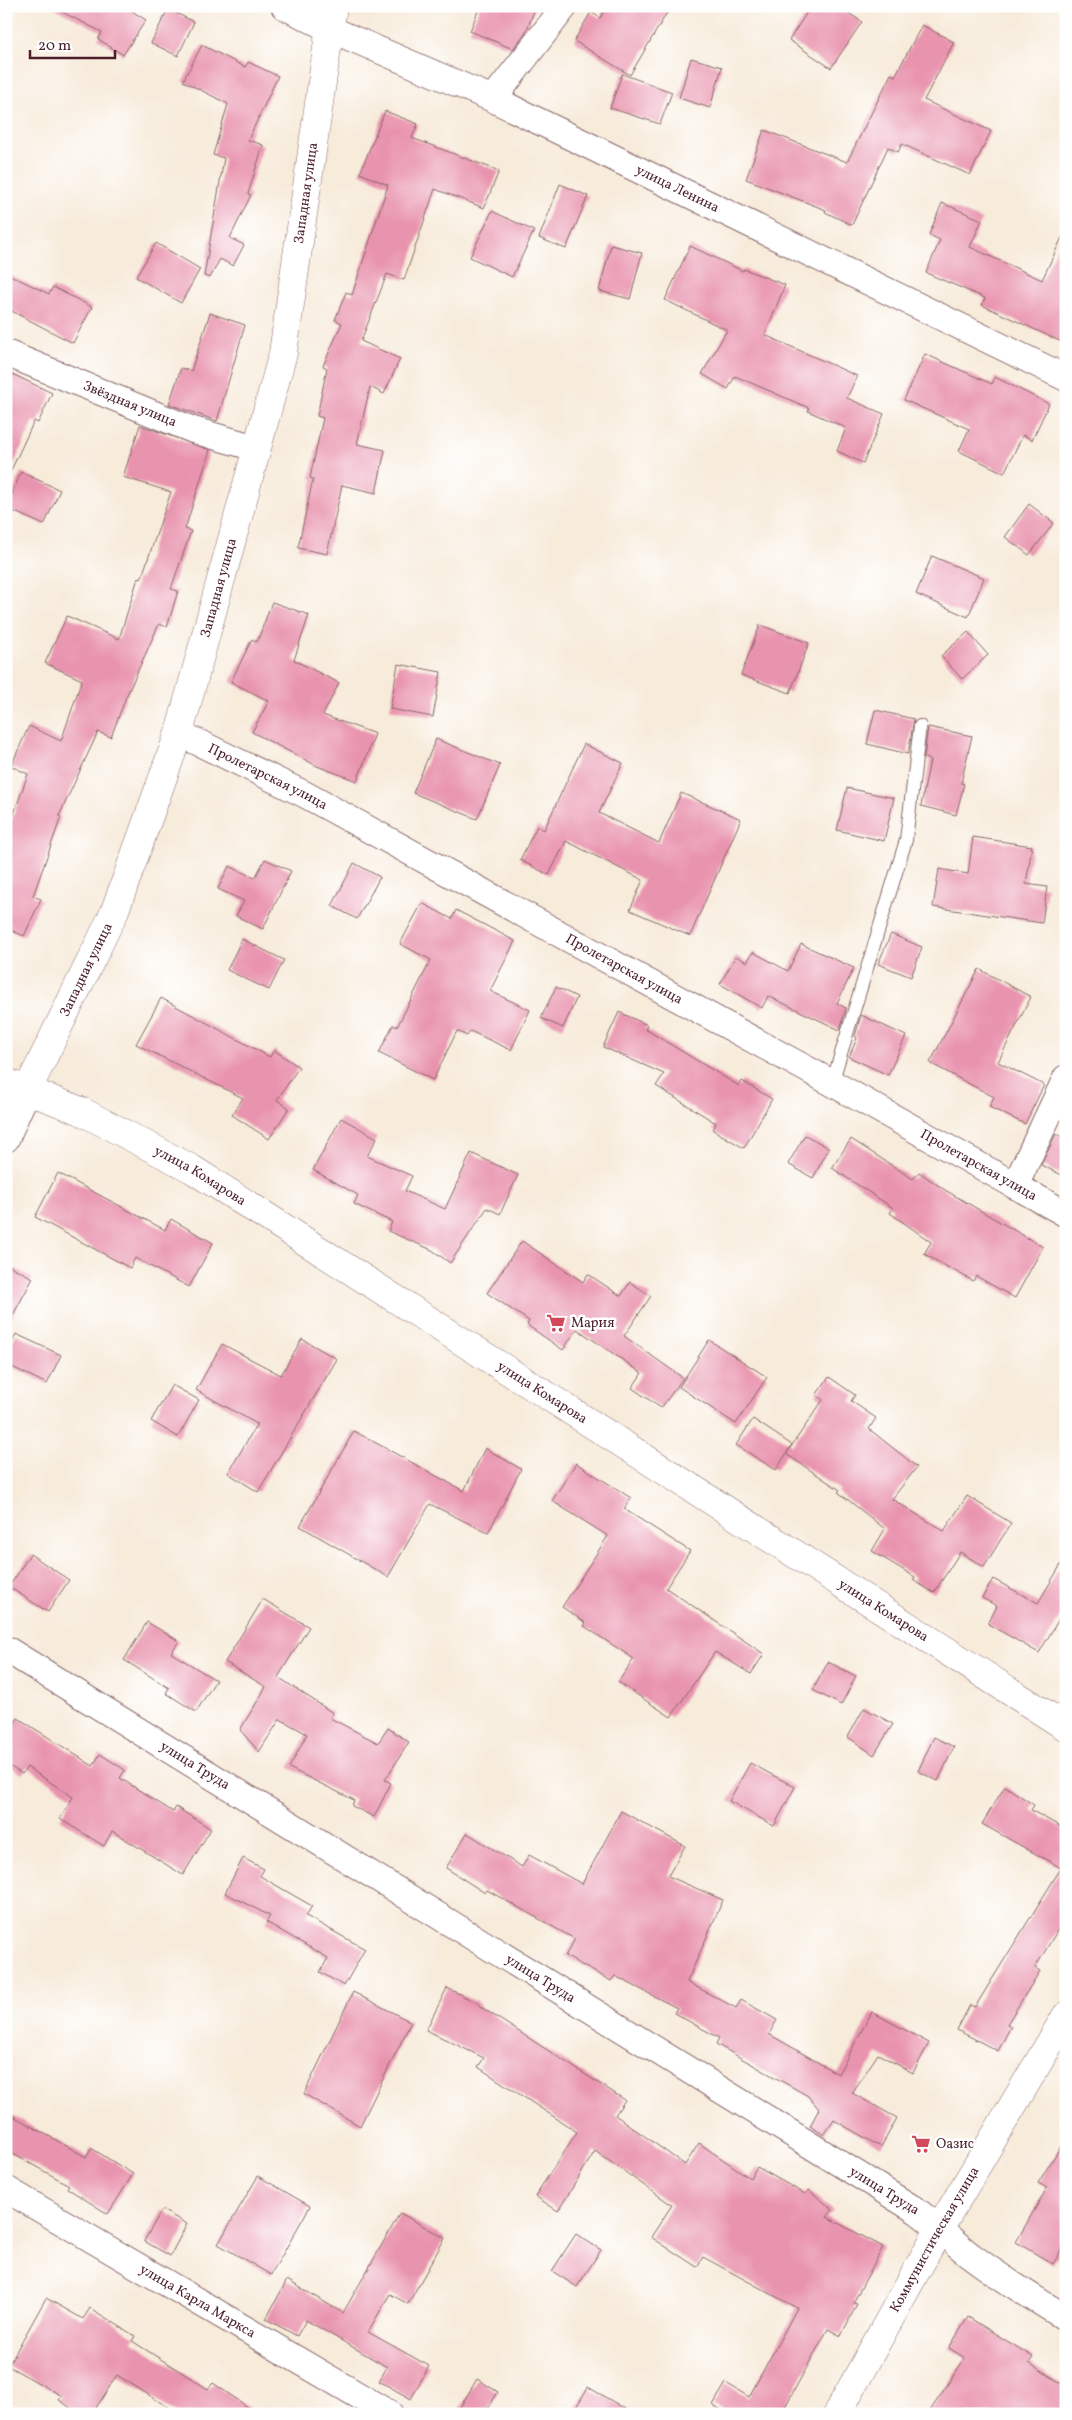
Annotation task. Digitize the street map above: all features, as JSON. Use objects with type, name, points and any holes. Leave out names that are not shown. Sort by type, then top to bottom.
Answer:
[{"type":"main road","name":"Западная улица","points":[[16,1086],[114,913],[178,733],[283,353],[331,18]]},
{"type":"main road","name":"улица Комарова","points":[[16,1086],[81,1111],[192,1169],[1066,1727]]},
{"type":"main road","name":"Коммунистическая улица","points":[[837,2414],[940,2228],[1066,2016]]},
{"type":"street","name":"улица Ленина","points":[[284,6],[331,18],[1066,378]]},
{"type":"street","points":[[493,99],[565,6]]},
{"type":"street","name":"Звёздная улица","points":[[6,353],[193,430],[256,448]]},
{"type":"street","name":"Пролетарская улица","points":[[178,733],[304,794],[832,1083],[1066,1214]]},
{"type":"street","points":[[1016,1186],[1066,1078]]},
{"type":"street","name":"Западная улица","points":[[6,1139],[16,1086]]},
{"type":"street","name":"улица Труда","points":[[6,1649],[908,2206],[940,2228],[968,2254],[1016,2288],[1066,2318]]},
{"type":"street","name":"улица Карла Маркса","points":[[6,2189],[390,2414]]},
{"type":"lane","points":[[832,1083],[906,840],[920,726]]},
{"type":"building","points":[[50,6],[124,6],[146,20],[123,55],[98,39],[102,32]]},
{"type":"building","points":[[480,6],[536,6],[526,32],[513,49],[470,31]]},
{"type":"building","points":[[607,6],[671,6],[630,75],[574,41],[591,12],[600,18]]},
{"type":"building","points":[[811,6],[838,6],[862,22],[831,68],[789,40]]},
{"type":"building","points":[[168,9],[194,22],[178,56],[151,43]]},
{"type":"building","points":[[922,25],[954,42],[924,100],[991,131],[970,175],[902,144],[898,152],[888,147],[852,225],[825,212],[826,210],[746,179],[764,130],[847,162],[891,74],[895,76]]},
{"type":"building","points":[[202,45],[245,67],[248,62],[278,76],[248,140],[263,145],[248,194],[251,195],[230,238],[244,245],[233,266],[220,259],[210,278],[204,276],[224,158],[213,155],[228,104],[183,81]]},
{"type":"building","points":[[691,58],[722,67],[710,108],[679,98]]},
{"type":"building","points":[[622,74],[672,92],[660,124],[610,108]]},
{"type":"building","points":[[385,111],[418,124],[412,138],[499,171],[484,208],[435,189],[404,280],[387,274],[361,341],[400,359],[384,394],[370,387],[357,444],[385,450],[376,493],[342,485],[327,554],[298,548],[313,479],[310,478],[323,418],[317,416],[327,368],[323,366],[342,323],[335,320],[346,292],[352,295],[388,185],[360,173]]},
{"type":"building","points":[[560,184],[588,196],[566,249],[539,238]]},
{"type":"building","points":[[942,203],[982,220],[970,247],[1042,280],[1066,229],[1066,344],[982,305],[985,298],[926,273],[940,240],[929,235]]},
{"type":"building","points":[[492,211],[534,231],[512,277],[470,257]]},
{"type":"building","points":[[156,243],[200,269],[181,303],[136,277]]},
{"type":"building","points":[[611,245],[642,253],[630,299],[599,291]]},
{"type":"building","points":[[690,246],[743,271],[744,269],[785,285],[765,335],[857,376],[847,398],[884,414],[863,463],[837,451],[846,428],[808,411],[809,408],[735,376],[728,389],[702,374],[727,330],[665,300]]},
{"type":"building","points":[[6,273],[49,294],[53,287],[92,307],[73,343],[6,308]]},
{"type":"building","points":[[210,313],[245,325],[217,421],[169,404],[181,368],[191,371]]},
{"type":"building","points":[[925,354],[992,384],[995,377],[1049,404],[1032,440],[1023,435],[1004,473],[959,451],[969,429],[904,400]]},
{"type":"building","points":[[6,371],[52,393],[38,423],[34,421],[6,481]]},
{"type":"building","points":[[140,425],[210,450],[185,529],[191,531],[171,589],[178,591],[167,627],[159,624],[126,697],[111,737],[98,732],[59,816],[61,817],[33,896],[41,899],[24,936],[6,928],[6,836],[28,774],[11,766],[29,726],[61,741],[82,680],[45,663],[67,616],[119,639],[138,578],[141,579],[171,492],[123,477]]},
{"type":"building","points":[[21,472],[60,490],[44,525],[6,508]]},
{"type":"building","points":[[1029,504],[1054,523],[1029,555],[1005,537]]},
{"type":"building","points":[[932,556],[984,578],[968,617],[916,594]]},
{"type":"building","points":[[272,602],[309,615],[294,660],[339,683],[323,715],[375,734],[357,781],[317,766],[252,732],[269,701],[231,682],[252,639],[257,642]]},
{"type":"building","points":[[760,625],[809,643],[790,693],[741,675]]},
{"type":"building","points":[[968,632],[988,655],[962,679],[941,656]]},
{"type":"building","points":[[398,664],[441,672],[433,717],[390,709]]},
{"type":"building","points":[[875,710],[914,719],[908,754],[867,744]]},
{"type":"building","points":[[928,727],[972,736],[961,783],[964,784],[956,815],[921,806],[930,760],[924,758]]},
{"type":"building","points":[[436,739],[500,765],[477,819],[413,793]]},
{"type":"building","points":[[584,744],[623,763],[599,813],[659,843],[681,793],[741,819],[690,936],[630,910],[643,880],[566,841],[549,875],[520,860],[537,826],[544,830]]},
{"type":"building","points":[[847,788],[894,798],[884,841],[837,830]]},
{"type":"building","points":[[973,837],[1032,846],[1026,884],[1047,887],[1042,923],[933,907],[939,869],[968,874]]},
{"type":"building","points":[[265,859],[291,871],[263,929],[236,916],[244,901],[218,889],[229,866],[255,878]]},
{"type":"building","points":[[354,863],[380,877],[357,919],[332,906]]},
{"type":"building","points":[[422,903],[452,919],[456,910],[515,941],[490,991],[530,1010],[511,1050],[470,1031],[467,1036],[457,1031],[433,1080],[379,1053],[393,1025],[397,1027],[431,960],[400,944]]},
{"type":"building","points":[[891,934],[922,947],[911,977],[878,964]]},
{"type":"building","points":[[242,939],[284,960],[269,990],[227,970]]},
{"type":"building","points":[[801,944],[854,968],[837,1003],[846,1008],[840,1030],[768,996],[762,1008],[720,984],[736,956],[747,962],[753,952],[788,971]]},
{"type":"building","points":[[979,969],[1031,997],[998,1062],[1044,1085],[1025,1124],[989,1107],[994,1097],[930,1063]]},
{"type":"building","points":[[556,987],[577,997],[563,1028],[541,1018]]},
{"type":"building","points":[[161,998],[270,1057],[274,1050],[299,1067],[277,1100],[289,1108],[269,1139],[232,1115],[243,1098],[136,1044]]},
{"type":"building","points":[[619,1012],[647,1025],[645,1029],[739,1086],[742,1081],[772,1099],[744,1148],[713,1130],[716,1123],[656,1086],[664,1074],[603,1047]]},
{"type":"building","points":[[861,1015],[906,1036],[888,1075],[849,1057],[857,1038],[855,1036]]},
{"type":"building","points":[[341,1118],[377,1138],[367,1156],[412,1176],[405,1191],[445,1209],[471,1153],[518,1175],[500,1214],[487,1208],[450,1263],[432,1250],[388,1231],[392,1222],[354,1204],[358,1195],[313,1170]]},
{"type":"building","points":[[1056,1134],[1066,1138],[1066,1177],[1041,1165]]},
{"type":"building","points":[[805,1135],[829,1148],[813,1178],[788,1164]]},
{"type":"building","points":[[851,1139],[913,1179],[919,1172],[945,1190],[1043,1247],[1015,1298],[976,1276],[973,1281],[924,1254],[931,1242],[890,1213],[893,1208],[832,1168]]},
{"type":"building","points":[[58,1173],[165,1230],[171,1219],[213,1243],[189,1287],[135,1258],[130,1268],[35,1217]]},
{"type":"building","points":[[522,1241],[583,1282],[588,1274],[621,1296],[630,1282],[651,1296],[624,1336],[683,1378],[661,1408],[632,1388],[642,1373],[577,1329],[563,1350],[527,1325],[529,1321],[487,1293]]},
{"type":"building","points":[[6,1264],[33,1278],[6,1328]]},
{"type":"building","points":[[16,1334],[61,1355],[47,1384],[6,1364],[6,1355]]},
{"type":"building","points":[[302,1339],[337,1359],[258,1492],[228,1473],[257,1424],[196,1390],[222,1344],[281,1375]]},
{"type":"building","points":[[709,1340],[767,1377],[736,1424],[679,1387]]},
{"type":"building","points":[[829,1377],[855,1395],[851,1401],[876,1418],[869,1429],[917,1467],[892,1499],[944,1531],[967,1496],[1011,1523],[984,1567],[960,1552],[934,1593],[913,1580],[915,1577],[872,1551],[885,1529],[838,1492],[840,1490],[786,1454],[823,1400],[816,1395]]},
{"type":"building","points":[[172,1385],[199,1400],[178,1437],[151,1421]]},
{"type":"building","points":[[753,1419],[792,1445],[776,1470],[736,1445]]},
{"type":"building","points":[[354,1431],[464,1491],[485,1448],[521,1469],[488,1533],[430,1504],[388,1577],[300,1526]]},
{"type":"building","points":[[576,1463],[631,1498],[624,1509],[690,1551],[666,1588],[764,1654],[751,1674],[715,1652],[671,1717],[618,1682],[634,1659],[584,1626],[586,1623],[562,1607],[608,1536],[552,1501]]},
{"type":"building","points":[[30,1554],[69,1580],[48,1612],[9,1587]]},
{"type":"building","points":[[1066,1556],[1066,1607],[1039,1653],[988,1624],[997,1606],[982,1598],[993,1579],[1038,1603]]},
{"type":"building","points":[[263,1599],[309,1627],[278,1677],[333,1713],[330,1718],[378,1743],[388,1728],[409,1742],[385,1780],[391,1783],[374,1817],[352,1806],[354,1800],[289,1768],[307,1734],[280,1719],[259,1752],[240,1730],[266,1687],[225,1662]]},
{"type":"building","points":[[147,1622],[179,1641],[171,1653],[216,1680],[196,1712],[166,1693],[169,1688],[124,1660]]},
{"type":"building","points":[[828,1662],[856,1676],[841,1705],[813,1690]]},
{"type":"building","points":[[864,1708],[893,1724],[874,1755],[848,1737]]},
{"type":"building","points":[[18,1718],[93,1766],[100,1754],[125,1770],[120,1778],[173,1812],[176,1807],[211,1829],[183,1875],[112,1831],[104,1846],[60,1819],[73,1797],[27,1767],[22,1774],[6,1764],[6,1737]]},
{"type":"building","points":[[934,1737],[954,1747],[938,1781],[918,1771]]},
{"type":"building","points":[[750,1763],[795,1787],[774,1826],[729,1801]]},
{"type":"building","points":[[1005,1786],[1034,1805],[1031,1810],[1066,1830],[1066,1916],[1035,1968],[1040,1971],[1007,2024],[1011,2026],[998,2051],[957,2030],[970,2005],[975,2007],[1061,1868],[982,1824]]},
{"type":"building","points":[[621,1811],[685,1846],[668,1876],[723,1900],[687,1982],[736,2008],[741,2000],[777,2020],[769,2034],[838,2074],[872,2012],[929,2043],[913,2073],[878,2054],[852,2093],[897,2118],[881,2147],[834,2120],[824,2135],[810,2126],[819,2109],[808,2096],[716,2044],[719,2038],[674,2013],[677,2008],[615,1976],[611,1981],[565,1956],[575,1939],[487,1890],[485,1893],[446,1868],[467,1833],[522,1867],[529,1855],[582,1884]]},
{"type":"building","points":[[243,1858],[264,1869],[260,1876],[312,1906],[306,1916],[365,1949],[344,1986],[320,1972],[328,1958],[266,1922],[270,1916],[225,1893]]},
{"type":"building","points":[[447,1988],[480,2004],[479,2006],[625,2100],[615,2115],[685,2165],[699,2143],[750,2178],[757,2167],[805,2194],[809,2190],[833,2210],[827,2217],[883,2247],[853,2303],[857,2304],[841,2336],[828,2329],[781,2414],[728,2414],[713,2405],[726,2383],[749,2397],[797,2308],[703,2257],[697,2267],[651,2237],[672,2205],[595,2151],[558,2211],[535,2196],[577,2132],[478,2067],[484,2058],[426,2030]]},
{"type":"building","points":[[353,1992],[411,2022],[360,2126],[304,2094]]},
{"type":"building","points":[[6,2112],[86,2157],[91,2148],[133,2174],[108,2214],[67,2188],[69,2185],[6,2150]]},
{"type":"building","points":[[1066,2138],[1066,2242],[1053,2264],[1016,2242],[1047,2188],[1038,2183]]},
{"type":"building","points":[[258,2176],[310,2206],[271,2275],[218,2244]]},
{"type":"building","points":[[162,2210],[187,2224],[170,2256],[144,2241]]},
{"type":"building","points":[[400,2213],[445,2238],[408,2304],[390,2294],[368,2332],[429,2366],[411,2399],[379,2381],[387,2367],[306,2320],[297,2336],[266,2319],[287,2280],[343,2313]]},
{"type":"building","points":[[576,2234],[601,2250],[577,2287],[552,2271]]},
{"type":"building","points":[[46,2298],[83,2319],[90,2308],[135,2336],[132,2341],[208,2389],[213,2383],[258,2414],[179,2414],[117,2375],[92,2414],[80,2414],[59,2400],[62,2396],[8,2366]]},
{"type":"building","points":[[968,2317],[1033,2357],[1029,2363],[1066,2386],[1066,2414],[928,2414],[965,2358],[949,2348]]},
{"type":"building","points":[[477,2379],[498,2392],[485,2414],[456,2414]]},
{"type":"building","points":[[588,2387],[634,2414],[572,2414]]},
{"type":"place","name":"Мария","points":[[556,1323]]},
{"type":"place","name":"Оазис","points":[[921,2144]]}]
